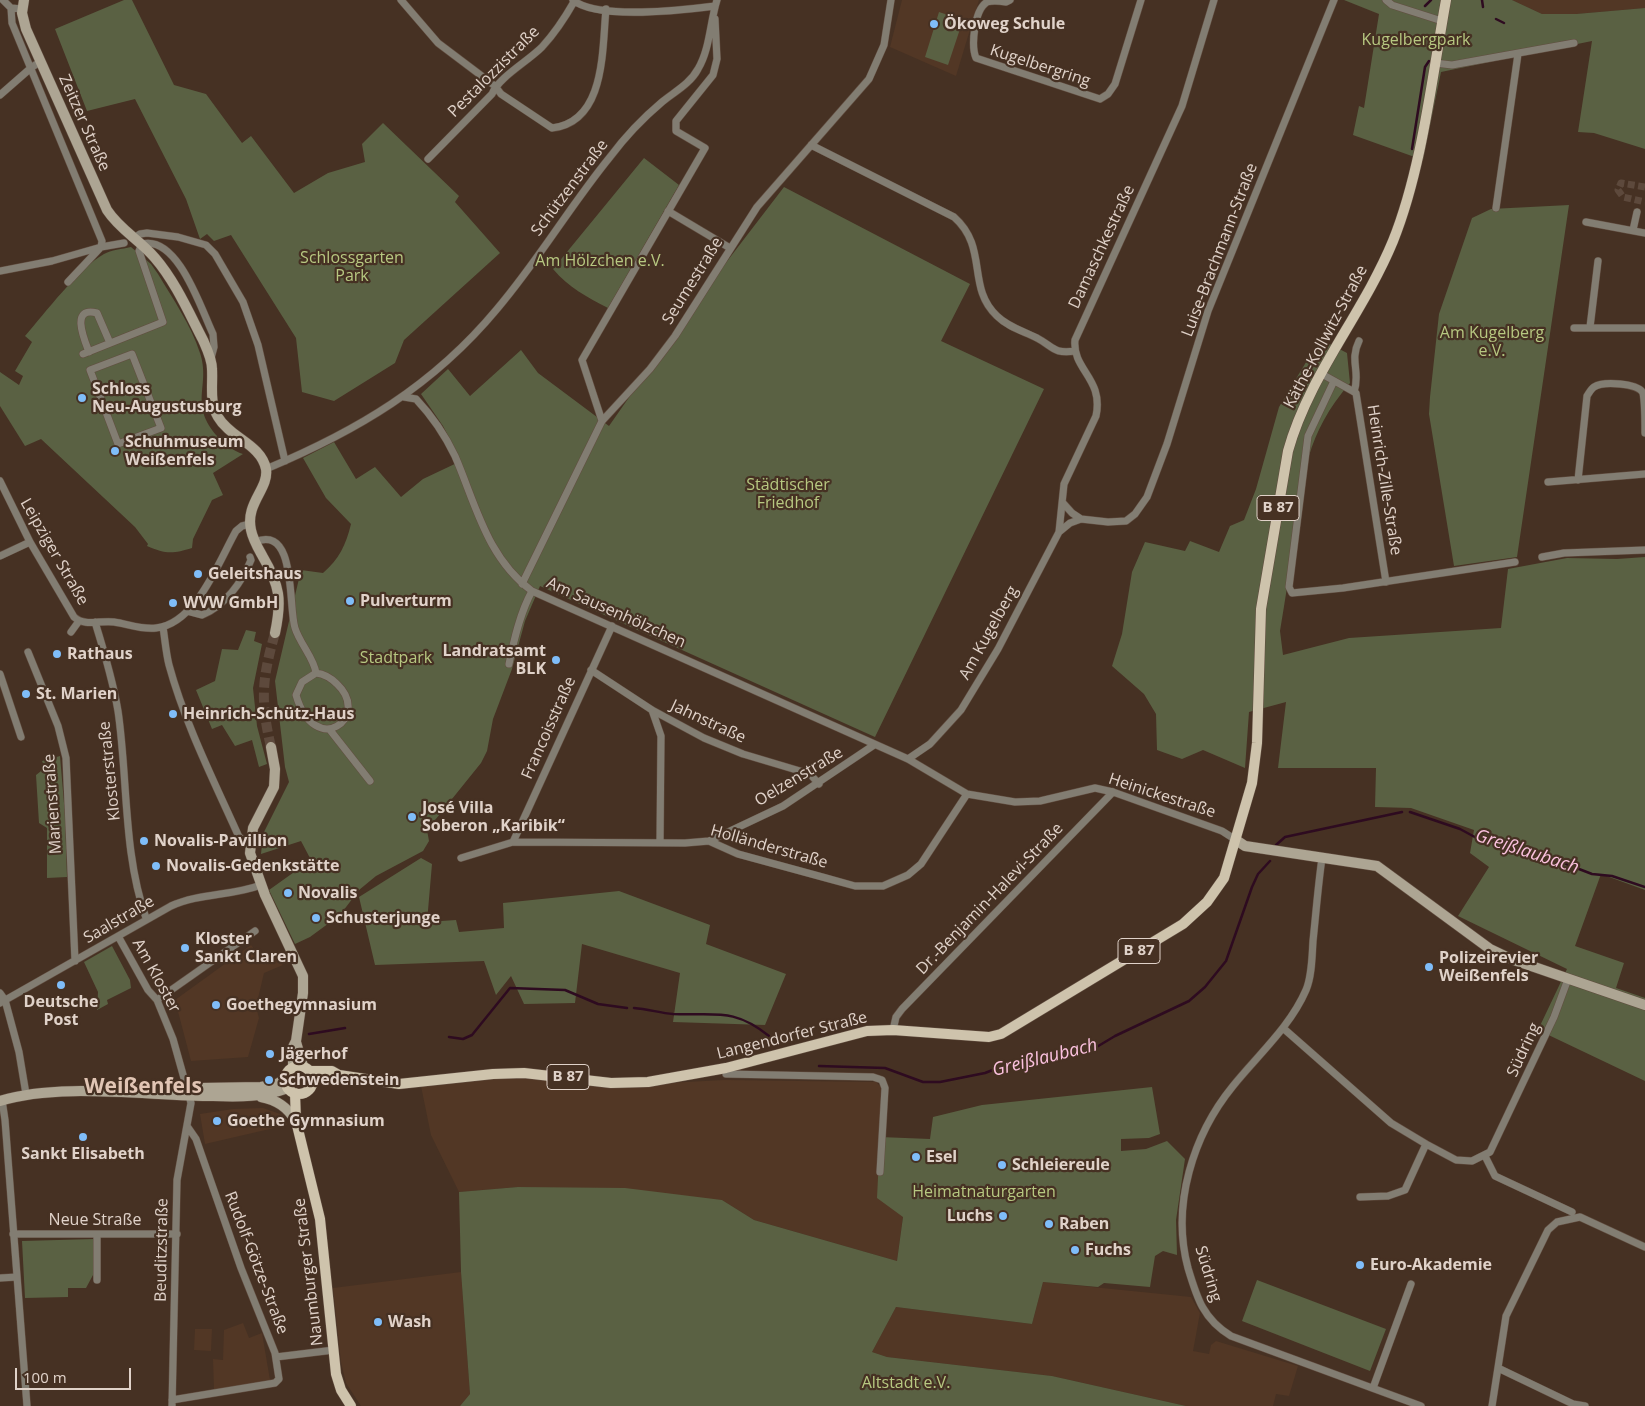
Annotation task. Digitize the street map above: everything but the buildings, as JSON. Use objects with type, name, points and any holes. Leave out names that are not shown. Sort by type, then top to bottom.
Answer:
[{"type":"main road","name":"Käthe-Kollwitz-Straße","points":[[1236,840],[1254,774],[1261,609],[1288,451],[1294,429],[1320,373],[1370,288],[1400,222],[1415,166],[1446,0]]},
{"type":"main road","name":"Zeitzer Straße","points":[[23,5],[23,22],[36,64],[107,210],[121,229],[138,241],[163,267],[210,359],[212,400],[217,416],[228,430],[258,452],[266,469]]},
{"type":"main road","points":[[266,469],[264,482],[252,506],[250,524],[255,542],[280,592],[275,633]]},
{"type":"main road","points":[[1,1101],[26,1094],[189,1092],[261,1087],[277,1084],[293,1088],[310,1088],[296,1041],[303,993],[303,976],[251,862],[250,843],[253,828],[274,787],[275,768],[271,747]]},
{"type":"main road","points":[[1236,840],[1245,846],[1377,866],[1490,949],[1511,959],[1645,1005]]},
{"type":"main road","name":"Langendorfer Straße","points":[[305,1071],[374,1082],[409,1084],[464,1077],[524,1073],[611,1083],[667,1080],[726,1068],[847,1034],[893,1030],[982,1037],[1001,1034],[1183,924],[1207,902],[1221,884],[1236,840]]},
{"type":"main road","points":[[299,1134],[293,1088],[288,1072],[305,1071]]},
{"type":"main road","points":[[257,1097],[293,1088]]},
{"type":"main road","name":"Naumburger Straße","points":[[293,1088],[296,1121],[320,1213],[338,1383],[351,1406]]},
{"type":"main road","points":[[189,1092],[257,1097],[276,1101],[296,1121]]},
{"type":"street","points":[[3,0],[11,8],[23,5]]},
{"type":"street","points":[[401,0],[438,42],[495,86],[501,94],[552,128],[574,121],[591,100],[598,79],[606,9]]},
{"type":"street","name":"Seumestraße","points":[[522,584],[602,421],[650,369],[674,336],[756,207],[869,78],[884,45],[891,0]]},
{"type":"street","name":"Kugelbergring","points":[[1010,0],[1006,2],[991,1],[980,10],[974,36],[973,50],[976,58],[1100,99],[1108,94],[1115,84],[1141,0]]},
{"type":"street","name":"Damaschkestraße","points":[[1075,351],[1075,340],[1086,314],[1182,106],[1214,0]]},
{"type":"street","name":"Luise-Brachmann-Straße","points":[[1081,518],[1126,521],[1135,514],[1147,497],[1167,444],[1208,311],[1334,0]]},
{"type":"street","points":[[1386,0],[1392,5],[1442,21]]},
{"type":"street","points":[[574,1],[588,7],[665,12],[716,3],[717,59],[713,75],[676,121],[676,130],[705,148],[582,360],[602,421]]},
{"type":"street","name":"Pestalozzistraße","points":[[428,159],[492,94],[495,86],[543,46],[574,1]]},
{"type":"street","name":"Schützenstraße","points":[[266,469],[351,428],[404,397],[447,361],[498,309],[610,156],[638,125],[688,82],[699,69],[716,3]]},
{"type":"street","name":"Zeitzer Straße","points":[[11,8],[12,22],[36,64],[101,236],[102,247]]},
{"type":"street","points":[[1435,63],[1452,65],[1574,43]]},
{"type":"street","points":[[1496,208],[1518,54]]},
{"type":"street","points":[[0,95],[36,64]]},
{"type":"street","points":[[811,145],[954,217],[964,226],[972,239],[984,298],[996,316],[1012,327],[1039,339],[1054,350],[1061,353],[1075,351],[1094,384],[1098,406],[1096,416],[1064,484],[1063,502],[1072,514],[1081,518]]},
{"type":"street","points":[[668,211],[730,248]]},
{"type":"street","points":[[1633,230],[1637,212]]},
{"type":"street","points":[[1586,222],[1645,232]]},
{"type":"street","points":[[110,343],[97,312],[87,312],[82,316],[80,321],[86,353],[163,322],[140,261],[138,241],[140,234],[147,233],[178,237],[206,245],[215,254],[243,302],[258,345],[284,461]]},
{"type":"street","points":[[138,241],[154,243],[178,262],[213,334],[214,348],[210,359]]},
{"type":"street","points":[[0,271],[52,261],[124,243]]},
{"type":"street","points":[[68,282],[102,247]]},
{"type":"street","points":[[1590,328],[1598,261]]},
{"type":"street","points":[[1574,328],[1645,328]]},
{"type":"street","points":[[1354,392],[1357,378],[1354,352],[1359,341]]},
{"type":"street","points":[[132,354],[160,428],[118,444],[90,370],[132,354]]},
{"type":"street","name":"Heinrich-Zille-Straße","points":[[1320,373],[1356,393],[1386,582]]},
{"type":"street","points":[[1334,380],[1308,436],[1289,587],[1292,593],[1386,582],[1515,562]]},
{"type":"street","points":[[1578,480],[1587,396],[1595,387],[1600,385],[1634,385],[1639,388],[1644,393],[1645,433]]},
{"type":"street","name":"Am Sausenhölzchen","points":[[404,397],[416,399],[439,427],[454,455],[477,515],[492,547],[509,571],[522,584],[532,591],[908,759]]},
{"type":"street","points":[[1548,482],[1645,474]]},
{"type":"street","name":"Leipziger Straße","points":[[0,481],[30,542],[74,617],[79,621],[113,622],[150,629],[163,627]]},
{"type":"street","name":"Am Kugelberg","points":[[908,759],[930,744],[961,710],[998,649],[1059,532],[1063,502]]},
{"type":"street","points":[[1059,532],[1070,523],[1081,518]]},
{"type":"street","points":[[250,524],[242,526],[236,531],[211,579],[187,611],[176,622],[163,627],[168,659],[178,692],[204,758],[239,837],[250,843]]},
{"type":"street","points":[[255,542],[266,540],[280,546],[289,574],[295,629],[316,673]]},
{"type":"street","points":[[0,556],[30,542]]},
{"type":"street","points":[[1542,557],[1564,553],[1645,550]]},
{"type":"street","points":[[187,611],[202,615],[219,606],[244,575],[251,560],[250,557]]},
{"type":"street","points":[[44,582],[52,578]]},
{"type":"street","points":[[510,664],[514,640],[526,602],[532,591]]},
{"type":"street","points":[[71,632],[79,621]]},
{"type":"street","name":"Klosterstraße","points":[[95,622],[118,710],[133,864],[146,918]]},
{"type":"street","name":"Francoisstraße","points":[[513,842],[612,626]]},
{"type":"street","name":"Marienstraße","points":[[28,652],[58,726],[66,758],[74,961]]},
{"type":"street","name":"Jahnstraße","points":[[591,670],[652,710],[704,738],[744,754],[810,774],[819,784]]},
{"type":"street","points":[[316,673],[325,675],[335,682],[345,693],[348,701],[347,714],[343,722],[330,730],[320,730],[312,725],[304,714],[296,696],[302,682],[316,673]]},
{"type":"street","points":[[0,674],[21,737]]},
{"type":"street","points":[[652,710],[661,736],[660,842]]},
{"type":"street","points":[[330,730],[370,781]]},
{"type":"street","name":"Oelzenstraße","points":[[709,841],[783,806],[819,784],[874,745]]},
{"type":"street","name":"Heinickestraße","points":[[908,759],[967,794],[1015,802],[1040,802],[1095,788],[1113,792],[1222,831],[1236,840]]},
{"type":"street","name":"Dr.-Benjamin-Halevi-Straße","points":[[893,1030],[896,1017],[902,1009],[1113,792]]},
{"type":"street","name":"Holländerstraße","points":[[461,858],[513,842],[685,843],[709,841],[738,854],[855,886],[883,886],[908,875],[921,864],[967,794]]},
{"type":"street","name":"Südring","points":[[1322,858],[1306,988],[1282,1028],[1232,1088],[1206,1124],[1195,1149],[1184,1210],[1184,1246],[1198,1298],[1215,1326],[1231,1336],[1421,1406]]},
{"type":"street","name":"Saalstraße","points":[[3,1002],[146,918],[185,900],[247,890],[261,885]]},
{"type":"street","points":[[160,998],[255,932]]},
{"type":"street","name":"Am Kloster","points":[[118,936],[148,990],[160,998],[189,1092]]},
{"type":"street","name":"Südring","points":[[1485,1156],[1490,1152],[1554,1017],[1568,979]]},
{"type":"street","points":[[0,993],[19,1052],[26,1094]]},
{"type":"street","points":[[1282,1028],[1391,1123],[1456,1160],[1472,1160],[1485,1156],[1495,1176],[1572,1212]]},
{"type":"street","points":[[726,1068],[726,1074],[873,1077],[882,1080],[885,1088],[880,1172]]},
{"type":"street","name":"Beuditzstraße","points":[[172,1403],[179,1163],[192,1109],[189,1092]]},
{"type":"street","points":[[1,1101],[5,1120],[12,1234],[27,1406]]},
{"type":"street","name":"Rudolf-Götze-Straße","points":[[187,1126],[196,1139],[240,1268],[276,1357],[334,1350]]},
{"type":"street","points":[[1360,1197],[1388,1196],[1405,1190],[1426,1144]]},
{"type":"street","points":[[1492,1406],[1506,1316],[1548,1230],[1557,1222],[1580,1216],[1645,1247]]},
{"type":"street","name":"Neue Straße","points":[[12,1234],[176,1234]]},
{"type":"street","points":[[97,1280],[98,1234]]},
{"type":"street","points":[[0,1278],[17,1276]]},
{"type":"street","points":[[1373,1388],[1411,1284]]},
{"type":"street","points":[[172,1403],[275,1383],[279,1379],[276,1357]]},
{"type":"street","points":[[1498,1368],[1573,1404],[1585,1406]]},
{"type":"shaded area","name":"Ökoweg Schule","points":[[902,0],[979,0],[956,76],[890,47]]},
{"type":"shaded area","points":[[1512,0],[1645,0],[1645,8],[1576,14],[1542,14]]},
{"type":"shaded area","name":"Goethegymnasium","points":[[251,945],[262,959],[270,952],[283,965],[264,973],[256,1007],[259,1018],[248,1057],[191,1061],[175,1000]]},
{"type":"shaded area","points":[[524,1075],[611,1086],[724,1080],[876,1082],[881,1087],[880,1137],[903,1216],[897,1261],[754,1220],[722,1200],[518,1187],[459,1192],[431,1135],[421,1086]]},
{"type":"shaded area","points":[[263,1108],[283,1115],[287,1125],[205,1144],[200,1114],[233,1109]]},
{"type":"shaded area","points":[[461,1272],[470,1394],[460,1406],[361,1406],[346,1383],[341,1362],[333,1288]]},
{"type":"shaded area","points":[[1043,1282],[1191,1297],[1200,1313],[1193,1351],[1209,1354],[1211,1345],[1216,1341],[1298,1366],[1289,1396],[1276,1394],[1273,1406],[1186,1406],[1052,1376],[887,1357],[872,1352],[896,1307],[1032,1324]]},
{"type":"shaded area","points":[[243,1323],[249,1338],[262,1333],[270,1380],[214,1390],[213,1359],[223,1360],[224,1330]]},
{"type":"shaded area","points":[[195,1329],[212,1329],[211,1351],[194,1350]]},
{"type":"green space","name":"Schlossgarten Park","points":[[124,0],[132,0],[174,85],[206,94],[242,143],[251,136],[294,193],[328,173],[365,162],[362,144],[383,123],[459,196],[455,202],[500,253],[404,340],[395,363],[334,401],[302,392],[296,338],[231,235],[214,241],[207,234],[200,239],[186,199],[135,99],[87,111],[55,29]]},
{"type":"green space","name":"Kugelbergpark","points":[[1344,0],[1512,0],[1542,14],[1576,14],[1645,8],[1645,149],[1594,133],[1578,132],[1592,41],[1441,72],[1423,160],[1353,135],[1359,106],[1364,108],[1379,14]]},
{"type":"green space","points":[[939,12],[963,20],[948,65],[925,57]]},
{"type":"green space","name":"Am Hölzchen e.V.","points":[[644,158],[679,185],[608,308],[572,287],[553,269]]},
{"type":"green space","name":"Städtischer Friedhof","points":[[784,187],[970,284],[941,341],[1044,389],[875,737],[540,586],[525,621],[512,669],[493,719],[487,751],[481,763],[427,830],[429,841],[423,851],[376,876],[359,890],[340,915],[310,937],[295,944],[269,890],[311,860],[301,841],[261,854],[263,834],[289,782],[285,767],[275,681],[301,570],[323,573],[341,551],[351,524],[326,498],[303,458],[334,442],[356,479],[375,467],[401,497],[423,479],[461,461],[443,426],[421,394],[448,369],[470,396],[521,350],[538,373],[609,426],[695,303]]},
{"type":"green space","name":"Am Kugelberg e.V.","points":[[1569,205],[1517,557],[1454,566],[1429,414],[1439,314],[1472,218],[1491,209]]},
{"type":"green space","points":[[131,247],[151,264],[192,332],[203,365],[202,405],[209,425],[226,445],[243,454],[213,473],[223,495],[212,500],[193,539],[192,548],[179,551],[164,552],[147,546],[148,544],[135,527],[41,439],[25,446],[0,406],[0,372],[19,385],[23,376],[15,371],[32,342],[25,336],[84,269],[107,253]]},
{"type":"green space","points":[[1320,339],[1347,353],[1350,383],[1335,402],[1315,438],[1304,475],[1280,631],[1283,655],[1349,638],[1501,628],[1508,569],[1567,558],[1617,559],[1645,557],[1645,890],[1601,874],[1575,946],[1624,963],[1616,988],[1645,998],[1645,1081],[1538,1030],[1567,969],[1458,916],[1489,867],[1470,853],[1474,830],[1411,808],[1375,807],[1376,768],[1278,768],[1286,702],[1249,712],[1245,768],[1203,750],[1182,759],[1157,750],[1156,714],[1144,694],[1112,666],[1122,634],[1132,572],[1145,542],[1185,551],[1190,541],[1219,552],[1230,526],[1244,520],[1256,489],[1279,407]]},
{"type":"green space","points":[[246,630],[256,632],[254,641],[262,644],[253,688],[257,726],[267,764],[259,767],[252,740],[235,746],[222,725],[212,729],[196,690],[215,681],[222,649],[238,650]]},
{"type":"green space","points":[[60,756],[65,815],[67,877],[47,878],[47,828],[39,823],[36,775],[45,768],[42,761]]},
{"type":"green space","points":[[421,858],[432,864],[427,922],[456,920],[459,932],[504,928],[503,903],[619,891],[710,925],[706,944],[786,974],[765,1025],[673,1022],[680,973],[582,944],[575,1003],[524,1004],[511,976],[496,995],[484,961],[375,965],[359,897]]},
{"type":"green space","points":[[112,946],[130,980],[131,988],[107,1000],[108,1004],[97,1010],[98,992],[84,962]]},
{"type":"green space","points":[[1152,1087],[1160,1134],[1149,1138],[1121,1139],[1121,1151],[1146,1149],[1167,1141],[1185,1159],[1176,1220],[1177,1255],[1163,1251],[1155,1256],[1150,1287],[1104,1283],[1098,1287],[1043,1282],[1032,1324],[896,1307],[872,1352],[887,1357],[1052,1376],[1186,1406],[460,1406],[470,1394],[461,1272],[459,1192],[518,1187],[625,1188],[722,1200],[754,1220],[897,1261],[903,1217],[877,1198],[880,1137],[930,1139],[933,1117],[982,1105]]},
{"type":"green space","points":[[94,1239],[93,1275],[86,1288],[68,1288],[68,1297],[25,1298],[22,1241]]},
{"type":"green space","points":[[1257,1280],[1386,1329],[1370,1371],[1242,1321]]},
{"type":"waterway","points":[[1425,6],[1431,0]]},
{"type":"waterway","points":[[1482,0],[1483,7]]},
{"type":"waterway","points":[[1496,19],[1504,23]]},
{"type":"waterway","points":[[1412,149],[1425,67],[1429,61]]},
{"type":"waterway","name":"Greißlaubach","points":[[1276,845],[1285,837],[1402,812]]},
{"type":"waterway","name":"Greißlaubach","points":[[1410,812],[1460,829],[1484,842],[1495,840],[1533,856],[1566,864],[1592,874],[1612,876],[1645,887]]},
{"type":"waterway","name":"Greißlaubach","points":[[819,1066],[885,1068],[923,1082],[940,1082],[985,1073],[1008,1064],[1023,1065],[1090,1051],[1115,1036],[1189,1001],[1205,987],[1226,961],[1252,887],[1258,874],[1270,861]]},
{"type":"waterway","name":"Greißlaubach","points":[[449,1037],[463,1039],[472,1035],[510,988],[565,990],[598,1004],[627,1008]]},
{"type":"waterway","name":"Greißlaubach","points":[[634,1008],[673,1014],[712,1014],[734,1017],[745,1021],[769,1036]]},
{"type":"waterway","name":"Greißlaubach","points":[[309,1034],[345,1028]]},
{"type":"tunnel","points":[[1645,187],[1621,183],[1618,190],[1623,197],[1645,202]]},
{"type":"tunnel","points":[[271,747],[265,716],[264,690],[267,664],[275,633]]},
{"type":"place","name":"Ökoweg Schule","points":[[934,24]]},
{"type":"place","name":"Schloss Neu-Augustusburg","points":[[82,398]]},
{"type":"place","name":"Schuhmuseum Weißenfels","points":[[115,451]]},
{"type":"place","name":"Geleitshaus","points":[[198,574]]},
{"type":"place","name":"Pulverturm","points":[[350,601]]},
{"type":"place","name":"WVW GmbH","points":[[173,603]]},
{"type":"place","name":"Rathaus","points":[[57,654]]},
{"type":"place","name":"Landratsamt BLK","points":[[556,660]]},
{"type":"place","name":"St. Marien","points":[[26,694]]},
{"type":"place","name":"Heinrich-Schütz-Haus","points":[[173,714]]},
{"type":"place","name":"José Villa Soberon „Karibik“","points":[[412,817]]},
{"type":"place","name":"Novalis-Pavillion","points":[[144,841]]},
{"type":"place","name":"Novalis-Gedenkstätte","points":[[156,866]]},
{"type":"place","name":"Novalis","points":[[288,893]]},
{"type":"place","name":"Schusterjunge","points":[[316,918]]},
{"type":"place","name":"Kloster Sankt Claren","points":[[185,948]]},
{"type":"place","name":"Polizeirevier Weißenfels","points":[[1429,967]]},
{"type":"place","name":"Deutsche Post","points":[[61,985]]},
{"type":"place","name":"Goethegymnasium","points":[[216,1005]]},
{"type":"place","name":"Jägerhof","points":[[270,1054]]},
{"type":"place","name":"Schwedenstein","points":[[269,1080]]},
{"type":"place","name":"Goethe Gymnasium","points":[[217,1121]]},
{"type":"place","name":"Sankt Elisabeth","points":[[83,1137]]},
{"type":"place","name":"Esel","points":[[916,1157]]},
{"type":"place","name":"Schleiereule","points":[[1002,1165]]},
{"type":"place","name":"Luchs","points":[[1003,1216]]},
{"type":"place","name":"Raben","points":[[1049,1224]]},
{"type":"place","name":"Fuchs","points":[[1075,1250]]},
{"type":"place","name":"Euro-Akademie","points":[[1360,1265]]},
{"type":"place","name":"Wash","points":[[378,1322]]},
{"type":"district","name":"Weißenfels","points":[[143,1087]]},
{"type":"park label","name":"Stadtpark","points":[[396,658]]},
{"type":"park label","name":"Heimatnaturgarten","points":[[984,1192]]},
{"type":"park label","name":"Altstadt e.V.","points":[[906,1383]]}]
